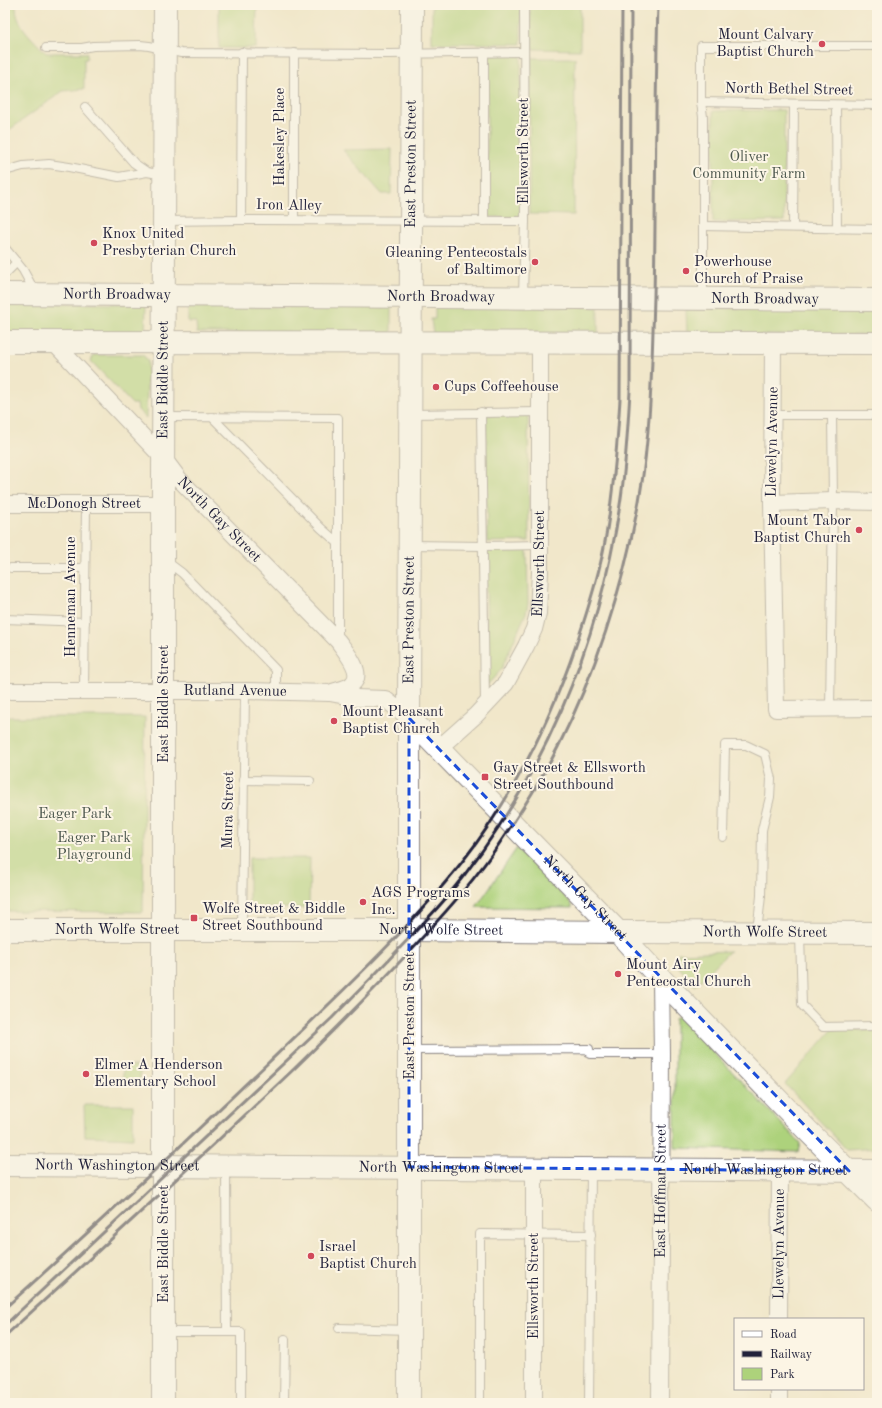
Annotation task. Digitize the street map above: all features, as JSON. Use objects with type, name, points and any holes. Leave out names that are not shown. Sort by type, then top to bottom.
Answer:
[{"type":"main road","name":"East Biddle Street","points":[[164,1403],[165,221],[156,174],[165,50],[165,5]]},
{"type":"main road","name":"East Preston Street","points":[[409,1403],[409,718],[412,297],[412,5]]},
{"type":"main road","name":"North Broadway","points":[[5,294],[877,300]]},
{"type":"main road","points":[[5,342],[540,344],[877,343]]},
{"type":"main road","name":"North Gay Street","points":[[409,718],[618,932],[661,979],[806,1129],[877,1200]]},
{"type":"main road","name":"North Wolfe Street","points":[[5,930],[242,929],[877,933]]},
{"type":"main road","name":"North Washington Street","points":[[5,1165],[877,1171]]},
{"type":"street","name":"North Gay Street","points":[[54,343],[164,459],[179,478],[338,641],[351,660],[357,677],[350,685],[330,692]]},
{"type":"street","name":"Llewelyn Avenue","points":[[773,343],[772,503],[776,709],[830,709]]},
{"type":"street","name":"Ellsworth Street","points":[[439,748],[485,706],[506,683],[534,629],[538,613],[540,545],[540,344]]},
{"type":"street","points":[[772,503],[833,501],[877,502]]},
{"type":"street","name":"McDonogh Street","points":[[5,504],[164,504]]},
{"type":"street","name":"Rutland Avenue","points":[[5,691],[330,692],[356,698],[385,699],[409,718]]},
{"type":"street","points":[[830,709],[877,708]]},
{"type":"street","name":"East Hoffman Street","points":[[660,1403],[661,979]]},
{"type":"street","name":"Ellsworth Street","points":[[534,1168],[534,1403]]},
{"type":"street","name":"Llewelyn Avenue","points":[[779,1318],[780,1170]]},
{"type":"street","points":[[779,1390],[779,1403]]},
{"type":"lane","name":"Ellsworth Street","points":[[523,298],[524,5]]},
{"type":"lane","points":[[46,48],[140,45],[181,53],[242,52],[412,54],[524,52]]},
{"type":"lane","points":[[703,299],[703,117],[701,102],[700,46],[877,46]]},
{"type":"lane","points":[[241,220],[242,52]]},
{"type":"lane","points":[[484,52],[484,221]]},
{"type":"lane","name":"Hakesley Place","points":[[294,53],[294,220]]},
{"type":"lane","name":"North Bethel Street","points":[[701,102],[877,105]]},
{"type":"lane","points":[[793,227],[794,104]]},
{"type":"lane","points":[[836,105],[837,228]]},
{"type":"lane","points":[[86,107],[134,163],[156,174]]},
{"type":"lane","points":[[5,171],[23,166],[49,164],[119,177],[156,174]]},
{"type":"lane","name":"Iron Alley","points":[[165,221],[524,221]]},
{"type":"lane","points":[[703,226],[877,229]]},
{"type":"lane","points":[[5,248],[23,270],[36,294]]},
{"type":"lane","points":[[5,274],[17,262]]},
{"type":"lane","points":[[481,412],[485,706]]},
{"type":"lane","points":[[411,414],[540,412]]},
{"type":"lane","points":[[773,415],[877,415]]},
{"type":"lane","points":[[830,709],[833,501],[832,415]]},
{"type":"lane","points":[[164,417],[338,418],[338,641]]},
{"type":"lane","points":[[212,417],[321,528],[338,542]]},
{"type":"lane","name":"Henneman Avenue","points":[[84,691],[86,504]]},
{"type":"lane","points":[[410,545],[540,545]]},
{"type":"lane","points":[[164,559],[187,579],[276,670],[276,692]]},
{"type":"lane","points":[[11,568],[86,568]]},
{"type":"lane","points":[[5,619],[85,622]]},
{"type":"lane","name":"Mura Street","points":[[242,929],[245,691]]},
{"type":"lane","points":[[723,837],[725,745],[746,744],[765,754],[771,779],[770,796],[762,830],[761,896],[757,932]]},
{"type":"lane","points":[[244,780],[310,781]]},
{"type":"lane","points":[[800,933],[802,1005],[823,1027],[877,1026]]},
{"type":"lane","points":[[409,1050],[589,1049],[590,1054],[662,1054]]},
{"type":"lane","points":[[226,1166],[227,1332]]},
{"type":"lane","points":[[589,1403],[591,1168]]},
{"type":"lane","points":[[480,1403],[480,1234],[591,1235]]},
{"type":"lane","points":[[340,1328],[409,1330]]},
{"type":"lane","points":[[164,1332],[241,1332],[241,1403]]},
{"type":"lane","points":[[284,1403],[285,1339]]},
{"type":"highlighted area","points":[[409,718],[849,1171],[409,1167]]},
{"type":"green space","points":[[5,5],[16,5],[18,19],[26,31],[46,53],[87,53],[87,59],[84,59],[84,89],[63,91],[5,133]]},
{"type":"green space","points":[[219,5],[257,5],[256,48],[219,48]]},
{"type":"green space","points":[[432,5],[521,5],[521,44],[432,43]]},
{"type":"green space","points":[[530,5],[580,5],[580,50],[531,49]]},
{"type":"green space","points":[[487,54],[521,54],[521,217],[487,217]]},
{"type":"green space","points":[[530,58],[575,58],[574,215],[529,214]]},
{"type":"green space","name":"Oliver Community Farm","points":[[784,110],[784,221],[713,222],[713,111]]},
{"type":"green space","points":[[392,149],[391,194],[382,194],[343,150]]},
{"type":"green space","points":[[5,303],[146,304],[145,334],[5,334]]},
{"type":"green space","points":[[435,306],[598,307],[598,334],[433,334],[431,319],[435,319]]},
{"type":"green space","points":[[188,307],[391,307],[391,333],[197,333],[196,322],[188,322]]},
{"type":"green space","points":[[877,308],[877,335],[687,335],[686,309]]},
{"type":"green space","points":[[94,355],[142,355],[146,358],[148,361],[146,418],[138,410],[137,404],[132,404],[91,361]]},
{"type":"green space","points":[[486,415],[528,415],[529,541],[487,542]]},
{"type":"green space","points":[[527,548],[528,604],[526,613],[501,670],[487,685],[486,549]]},
{"type":"green space","name":"Eager Park","points":[[5,717],[145,717],[143,912],[5,911]]},
{"type":"green space","points":[[517,848],[568,900],[572,905],[572,908],[476,907]]},
{"type":"green space","points":[[249,858],[310,858],[309,908],[249,908]]},
{"type":"green space","points":[[730,951],[695,986],[678,966],[678,953]]},
{"type":"green space","points":[[679,1016],[800,1143],[798,1152],[675,1148],[675,1019]]},
{"type":"green space","points":[[833,1029],[877,1030],[877,1148],[847,1150],[785,1084]]},
{"type":"green space","points":[[123,1066],[141,1066],[140,1080],[136,1085],[127,1086],[123,1081]]},
{"type":"green space","points":[[84,1105],[133,1105],[133,1138],[85,1136]]},
{"type":"railway","points":[[5,1308],[268,1063],[344,990],[417,915],[462,862],[501,807],[518,778],[548,718],[572,656],[597,576],[607,529],[616,455],[620,399],[622,5]]},
{"type":"railway","points":[[5,1325],[332,1018],[384,965],[446,898],[480,854],[510,808],[538,760],[561,710],[581,659],[598,606],[611,553],[621,498],[628,431],[630,391],[631,5]]},
{"type":"railway","points":[[5,1336],[294,1069],[396,966],[448,909],[484,866],[526,803],[558,747],[597,658],[617,596],[633,533],[643,476],[650,399],[655,260],[658,5]]},
{"type":"place","name":"Mount Calvary Baptist Church","points":[[822,44]]},
{"type":"place","name":"Knox United Presbyterian Church","points":[[94,243]]},
{"type":"place","name":"Gleaning Pentecostals of Baltimore","points":[[535,262]]},
{"type":"place","name":"Powerhouse Church of Praise","points":[[686,271]]},
{"type":"place","name":"Cups Coffeehouse","points":[[436,387]]},
{"type":"place","name":"Mount Tabor Baptist Church","points":[[859,530]]},
{"type":"place","name":"Mount Pleasant Baptist Church","points":[[334,721]]},
{"type":"place","name":"Gay Street & Ellsworth Street Southbound","points":[[485,777]]},
{"type":"place","name":"AGS Programs Inc.","points":[[363,902]]},
{"type":"place","name":"Wolfe Street & Biddle Street Southbound","points":[[194,918]]},
{"type":"place","name":"Mount Airy Pentecostal Church","points":[[618,974]]},
{"type":"place","name":"Elmer A Henderson Elementary School","points":[[86,1074]]},
{"type":"place","name":"Israel Baptist Church","points":[[311,1256]]},
{"type":"park label","name":"Eager Park Playground","points":[[94,846]]}]
